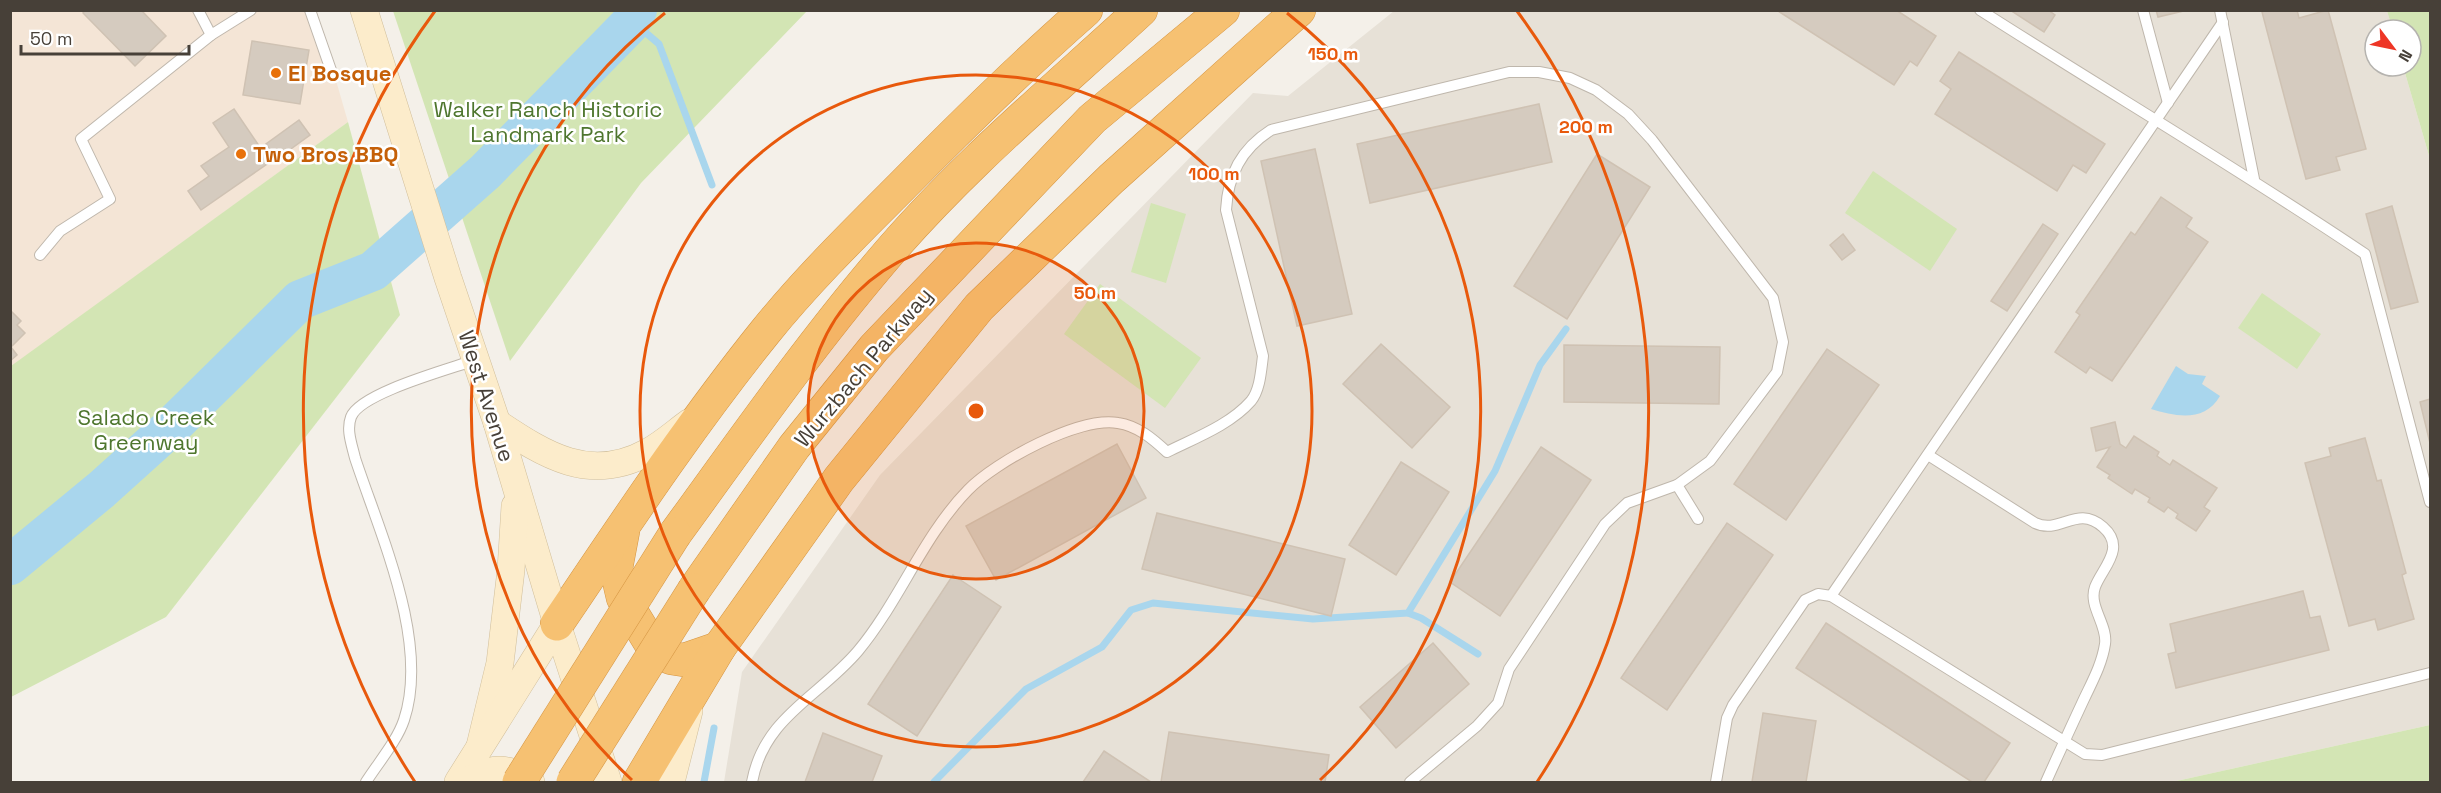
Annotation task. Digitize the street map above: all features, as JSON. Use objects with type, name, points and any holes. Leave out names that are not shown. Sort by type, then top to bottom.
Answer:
[{"type":"highway","points":[[557,624],[703,412],[766,330],[834,253],[1026,64],[1086,10]]},
{"type":"highway","name":"Wurzbach Parkway","points":[[519,783],[675,534],[799,364],[881,261],[984,153],[1141,10]]},
{"type":"highway","name":"Wurzbach Parkway","points":[[573,783],[694,590],[794,447],[874,348],[1092,119],[1223,10]]},
{"type":"highway","points":[[639,783],[719,648],[839,479],[979,307],[1111,178],[1299,10]]},
{"type":"highway","points":[[625,523],[616,568],[623,598],[654,649],[671,658],[684,660],[719,648]]},
{"type":"main road","name":"West Avenue","points":[[364,10],[448,278],[497,423],[557,624],[608,783]]},
{"type":"main road","points":[[497,423],[543,453],[572,464],[604,465],[621,462],[648,452],[703,412]]},
{"type":"main road","points":[[480,746],[500,663],[511,570],[516,487]]},
{"type":"main road","points":[[458,783],[557,624]]},
{"type":"main road","points":[[671,783],[696,685]]},
{"type":"main road","points":[[466,783],[494,770],[514,771],[531,783]]},
{"type":"lane","points":[[198,10],[211,35]]},
{"type":"lane","points":[[40,255],[60,231],[110,199],[81,140],[238,13],[251,10]]},
{"type":"lane","points":[[310,10],[333,76]]},
{"type":"lane","points":[[1980,10],[2156,121],[2254,179],[2365,254],[2430,502]]},
{"type":"lane","points":[[2144,10],[2168,103]]},
{"type":"lane","points":[[2220,10],[2254,179]]},
{"type":"lane","points":[[1831,596],[2223,22]]},
{"type":"lane","points":[[752,783],[767,739],[786,715],[856,653],[872,633],[947,516],[968,489],[997,467],[1062,432],[1094,423],[1118,423],[1148,434],[1167,452],[1221,424],[1251,400],[1260,379],[1263,356],[1226,210],[1227,189],[1238,162],[1253,141],[1271,130],[1509,72],[1539,72],[1570,78],[1596,90],[1628,114],[1652,140],[1773,298],[1783,342],[1776,372],[1710,461],[1677,485],[1627,503],[1605,524],[1509,669],[1498,703],[1477,726],[1410,783]]},
{"type":"lane","points":[[366,783],[404,722],[413,660],[408,620],[355,458],[349,431],[351,416],[359,406],[385,391],[475,360]]},
{"type":"lane","points":[[1928,455],[2042,526],[2054,526],[2079,517],[2093,519],[2106,528],[2112,543],[2113,557],[2095,588],[2094,598],[2105,630],[2101,662],[2046,783]]},
{"type":"lane","points":[[1677,485],[1698,519]]},
{"type":"lane","points":[[1716,783],[1727,718],[1733,705],[1805,600],[1818,594],[1831,596],[2085,754],[2102,755],[2430,673]]},
{"type":"shaded area","points":[[11,11],[316,11],[348,122],[11,367]]},
{"type":"shaded area","points":[[1394,11],[2387,11],[2389,18],[2363,18],[2363,78],[2406,78],[2430,159],[2430,725],[2172,782],[724,782],[742,672],[880,475],[1253,93],[1288,96]]},
{"type":"green space","name":"Walker Ranch Historic Landmark Park","points":[[393,10],[807,11],[641,183],[510,361]]},
{"type":"green space","points":[[2387,11],[2430,11],[2430,159],[2406,78],[2423,78],[2423,18],[2389,18]]},
{"type":"green space","name":"Salado Creek Greenway","points":[[348,122],[400,315],[166,617],[11,697],[11,366]]},
{"type":"green space","points":[[1873,171],[1957,229],[1930,271],[1845,213]]},
{"type":"green space","points":[[1151,203],[1186,214],[1166,283],[1131,272]]},
{"type":"green space","points":[[1100,284],[1201,358],[1165,408],[1064,334]]},
{"type":"green space","points":[[2262,293],[2321,334],[2297,369],[2238,328]]},
{"type":"green space","points":[[2430,725],[2430,782],[2172,782]]},
{"type":"water","points":[[2176,366],[2188,374],[2206,376],[2202,384],[2220,396],[2207,410],[2198,414],[2180,415],[2151,409]]},
{"type":"building","points":[[85,10],[141,10],[166,36],[135,66],[83,13]]},
{"type":"building","points":[[1896,10],[1936,36],[1917,66],[1910,61],[1894,85],[1778,11]]},
{"type":"building","points":[[2010,10],[2048,10],[2055,15],[2044,32]]},
{"type":"building","points":[[2156,10],[2184,10],[2184,11],[2158,17]]},
{"type":"building","points":[[2297,10],[2299,18],[2328,10],[2366,149],[2336,157],[2340,170],[2306,179],[2262,12]]},
{"type":"building","name":"El Bosque","points":[[252,41],[309,50],[300,104],[243,95]]},
{"type":"building","points":[[1959,52],[2105,144],[2086,173],[2073,165],[2057,191],[1935,114],[1951,89],[1940,81]]},
{"type":"building","points":[[1539,104],[1552,162],[1370,203],[1357,144]]},
{"type":"building","name":"Two Bros BBQ","points":[[234,109],[270,162],[201,210],[188,191],[209,176],[201,166],[229,147],[213,123]]},
{"type":"building","points":[[299,120],[310,135],[277,159],[266,144]]},
{"type":"building","points":[[1315,149],[1352,314],[1297,326],[1261,161]]},
{"type":"building","points":[[1597,154],[1650,187],[1567,319],[1514,286]]},
{"type":"building","points":[[2161,197],[2192,218],[2186,227],[2208,242],[2112,381],[2090,367],[2086,373],[2055,352],[2080,315],[2076,312],[2131,232],[2135,235]]},
{"type":"building","points":[[2392,206],[2418,302],[2391,309],[2366,214]]},
{"type":"building","points":[[2043,224],[2058,234],[2007,311],[1991,301]]},
{"type":"building","points":[[1843,234],[1855,250],[1842,260],[1830,245]]},
{"type":"building","points":[[10,310],[21,321],[17,325],[25,333],[11,347],[17,355],[10,361]]},
{"type":"building","points":[[1381,344],[1450,407],[1412,448],[1343,384]]},
{"type":"building","points":[[1564,345],[1720,347],[1719,404],[1564,402]]},
{"type":"building","points":[[1827,349],[1879,385],[1786,520],[1734,484]]},
{"type":"building","points":[[2430,399],[2430,443],[2420,402]]},
{"type":"building","points":[[2115,422],[2120,444],[2126,448],[2134,436],[2159,452],[2157,456],[2170,465],[2173,460],[2217,488],[2204,507],[2210,511],[2196,531],[2176,518],[2178,514],[2168,507],[2164,512],[2148,502],[2150,498],[2135,489],[2132,494],[2108,478],[2110,475],[2097,467],[2110,447],[2096,451],[2091,428]]},
{"type":"building","points":[[2365,438],[2377,481],[2381,480],[2406,573],[2402,575],[2414,619],[2378,630],[2375,619],[2349,626],[2305,463],[2331,456],[2329,448]]},
{"type":"building","points":[[1117,444],[1146,498],[996,580],[966,526]]},
{"type":"building","points":[[1541,447],[1591,480],[1500,616],[1450,582]]},
{"type":"building","points":[[1401,462],[1449,492],[1396,575],[1349,545]]},
{"type":"building","points":[[1157,513],[1345,559],[1331,616],[1142,569]]},
{"type":"building","points":[[1727,523],[1773,555],[1667,710],[1621,678]]},
{"type":"building","points":[[953,575],[1001,607],[917,736],[868,704]]},
{"type":"building","points":[[2303,591],[2310,618],[2320,616],[2329,650],[2176,688],[2168,654],[2176,652],[2170,624]]},
{"type":"building","points":[[1826,623],[2010,743],[1984,782],[1972,782],[1796,668]]},
{"type":"building","points":[[1433,643],[1469,684],[1396,748],[1360,707]]},
{"type":"building","points":[[1763,713],[1816,721],[1806,782],[1752,782]]},
{"type":"building","points":[[1169,732],[1329,755],[1325,782],[1161,782]]},
{"type":"building","points":[[823,733],[882,756],[872,782],[805,782]]},
{"type":"building","points":[[1104,751],[1151,782],[1083,782]]},
{"type":"waterway","points":[[10,565],[101,490],[172,426],[300,300],[373,271],[485,172],[630,24],[637,10]]},
{"type":"waterway","points":[[632,21],[659,44],[712,185]]},
{"type":"waterway","points":[[934,782],[1026,689],[1102,647],[1131,610],[1153,603],[1313,619],[1408,613],[1495,471],[1540,365],[1566,329]]},
{"type":"waterway","points":[[1408,613],[1421,618],[1478,654]]},
{"type":"waterway","points":[[704,782],[714,728]]},
{"type":"place","name":"El Bosque","points":[[276,73]]},
{"type":"place","name":"Two Bros BBQ","points":[[241,154]]}]
